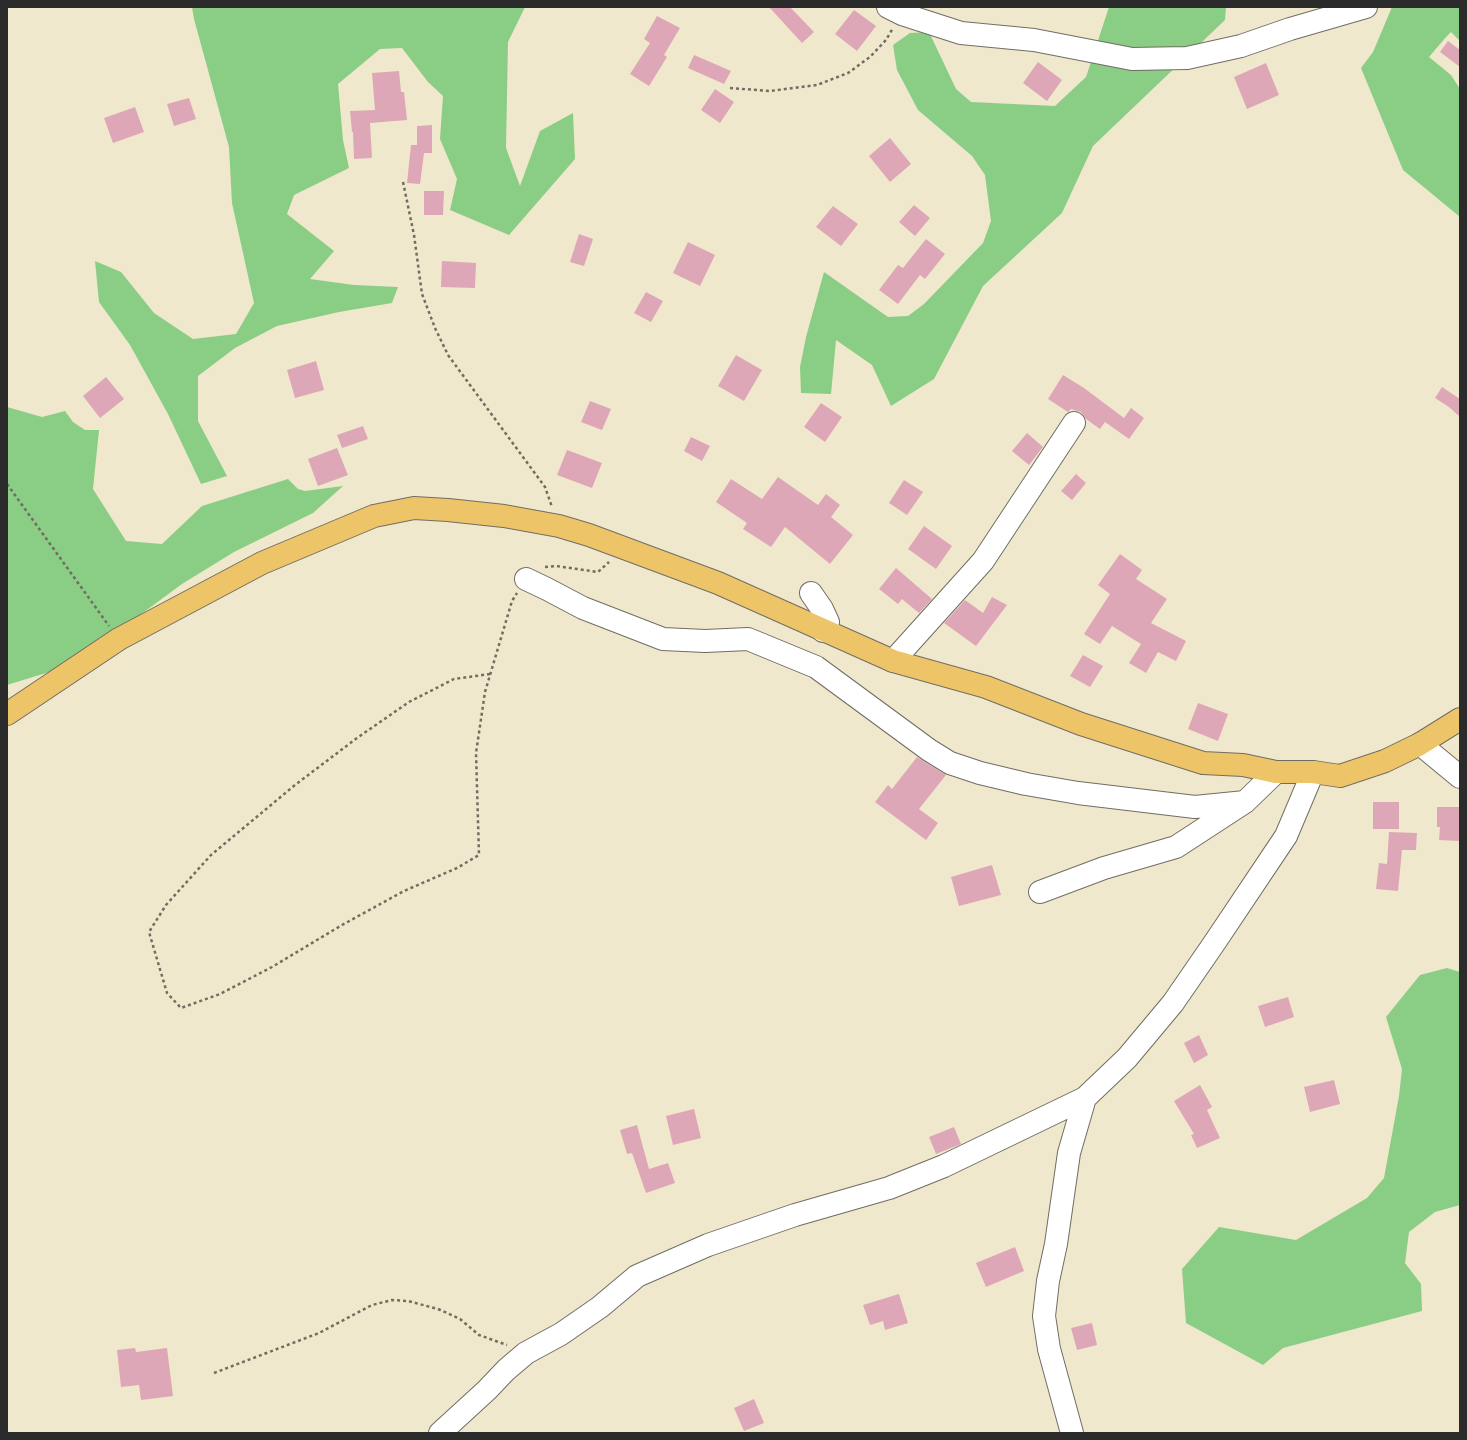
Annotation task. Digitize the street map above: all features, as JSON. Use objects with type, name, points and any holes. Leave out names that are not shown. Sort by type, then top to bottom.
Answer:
[{"type":"main road","points":[[7,714],[16,701],[119,639],[262,563],[374,516],[414,508],[478,512],[559,526],[624,548],[718,583],[892,661],[986,687],[1081,724],[1203,763],[1243,765],[1276,772],[1313,772],[1340,776],[1385,761],[1420,744],[1460,719]]},
{"type":"street","points":[[895,11],[961,33],[1034,40],[1132,59],[1186,58],[1241,46],[1290,28],[1366,7]]},
{"type":"street","points":[[892,661],[983,561],[1074,423]]},
{"type":"street","points":[[526,579],[547,588],[583,608],[663,639],[748,639],[816,667],[929,750],[956,765],[1026,784],[1078,793],[1195,807],[1245,802]]},
{"type":"street","points":[[811,593],[822,609],[828,622],[823,631]]},
{"type":"street","points":[[1420,744],[1460,777]]},
{"type":"street","points":[[1040,892],[1104,868],[1176,847],[1245,802],[1276,772]]},
{"type":"street","points":[[440,1433],[526,1353],[561,1334],[600,1306],[637,1276],[708,1245],[795,1215],[889,1188],[944,1166],[1085,1098],[1127,1058],[1173,1003],[1186,985],[1286,836],[1313,772]]},
{"type":"street","points":[[1072,1433],[1049,1349],[1044,1316],[1048,1282],[1056,1244],[1069,1153],[1085,1098]]},
{"type":"path","points":[[730,88],[770,91],[817,85],[848,73],[870,57],[886,40],[895,11]]},
{"type":"path","points":[[403,182],[414,235],[422,294],[435,328],[448,355],[545,487],[559,526]]},
{"type":"path","points":[[7,484],[119,639]]},
{"type":"path","points":[[490,674],[454,679],[410,702],[357,738],[295,785],[211,855],[166,905],[149,932],[167,993],[180,1008],[220,994],[272,967],[342,925],[404,892],[457,868],[479,855],[476,753],[484,692],[490,674],[512,601],[533,569],[556,566],[598,572],[624,548]]},
{"type":"path","points":[[214,1373],[319,1333],[372,1305],[392,1300],[408,1301],[438,1310],[460,1319],[479,1335],[526,1353]]},
{"type":"green space","points":[[192,7],[525,7],[508,42],[506,148],[520,186],[540,131],[573,113],[575,159],[509,235],[450,210],[457,179],[440,139],[443,96],[428,82],[402,48],[380,49],[338,84],[343,140],[349,168],[294,195],[287,214],[334,251],[310,279],[354,285],[398,287],[392,303],[339,312],[277,326],[235,348],[198,376],[198,421],[227,476],[201,484],[168,414],[130,345],[99,302],[95,261],[121,272],[154,313],[193,339],[236,334],[254,303],[232,203],[229,147]]},
{"type":"green space","points":[[1109,7],[1226,7],[1225,20],[1093,146],[1062,213],[983,286],[934,379],[891,406],[872,365],[836,340],[831,394],[801,393],[800,367],[806,337],[824,272],[888,317],[908,316],[924,304],[983,243],[991,221],[985,175],[972,156],[918,110],[897,70],[893,45],[910,33],[929,32],[956,89],[971,102],[1055,106],[1086,77]]},
{"type":"green space","points":[[1392,7],[1460,7],[1460,41],[1451,32],[1429,57],[1451,75],[1460,89],[1460,217],[1403,170],[1361,68],[1373,52]]},
{"type":"green space","points":[[7,407],[42,417],[65,411],[73,422],[85,430],[99,430],[93,489],[126,541],[162,544],[202,506],[288,479],[298,489],[305,491],[343,486],[313,513],[234,552],[182,584],[72,665],[7,685]]},
{"type":"green space","points":[[1447,968],[1460,972],[1460,1205],[1435,1212],[1409,1232],[1405,1263],[1421,1284],[1422,1311],[1283,1348],[1263,1365],[1186,1323],[1182,1269],[1219,1227],[1296,1240],[1367,1198],[1384,1178],[1399,1096],[1402,1069],[1386,1017],[1420,975]]},
{"type":"building","points":[[769,7],[790,7],[814,32],[802,43]]},
{"type":"building","points":[[854,10],[876,26],[857,51],[835,34]]},
{"type":"building","points":[[657,16],[680,28],[664,55],[667,57],[649,86],[630,74],[650,43],[644,39]]},
{"type":"building","points":[[1448,41],[1460,50],[1460,67],[1440,52]]},
{"type":"building","points":[[694,55],[731,71],[724,84],[688,68]]},
{"type":"building","points":[[1038,62],[1062,80],[1047,101],[1023,83]]},
{"type":"building","points":[[1266,63],[1279,95],[1247,109],[1234,77]]},
{"type":"building","points":[[399,71],[401,92],[404,92],[407,120],[370,123],[372,157],[354,159],[353,132],[350,111],[375,110],[372,73]]},
{"type":"building","points":[[715,89],[734,102],[720,123],[701,110]]},
{"type":"building","points":[[189,98],[196,119],[174,126],[167,104]]},
{"type":"building","points":[[135,107],[144,132],[113,143],[104,118]]},
{"type":"building","points":[[432,125],[432,153],[424,153],[420,184],[407,183],[411,145],[417,145],[417,126]]},
{"type":"building","points":[[890,138],[911,164],[890,182],[869,156]]},
{"type":"building","points":[[424,191],[444,191],[443,215],[424,215]]},
{"type":"building","points":[[914,205],[930,218],[915,236],[899,222]]},
{"type":"building","points":[[833,206],[858,224],[841,246],[816,227]]},
{"type":"building","points":[[579,234],[593,239],[584,266],[570,262]]},
{"type":"building","points":[[926,239],[945,254],[925,279],[920,275],[898,304],[879,290],[898,265],[903,268]]},
{"type":"building","points":[[688,242],[715,255],[700,286],[673,273]]},
{"type":"building","points":[[442,261],[476,263],[475,288],[441,287]]},
{"type":"building","points":[[646,292],[663,301],[651,322],[634,313]]},
{"type":"building","points":[[736,355],[762,370],[744,401],[718,386]]},
{"type":"building","points":[[316,361],[324,390],[295,398],[287,370]]},
{"type":"building","points":[[1063,375],[1084,388],[1124,418],[1131,408],[1144,418],[1129,439],[1105,422],[1100,429],[1086,419],[1081,412],[1071,409],[1068,412],[1048,399]]},
{"type":"building","points":[[106,377],[124,399],[100,418],[83,396]]},
{"type":"building","points":[[1442,387],[1460,399],[1460,417],[1449,407],[1435,398]]},
{"type":"building","points":[[590,401],[611,409],[602,430],[581,422]]},
{"type":"building","points":[[821,403],[842,417],[825,442],[804,427]]},
{"type":"building","points":[[363,426],[368,439],[342,448],[337,435]]},
{"type":"building","points":[[1027,433],[1043,447],[1029,465],[1012,451]]},
{"type":"building","points":[[691,437],[710,446],[702,461],[684,451]]},
{"type":"building","points":[[337,448],[348,475],[318,486],[308,459]]},
{"type":"building","points":[[567,450],[602,463],[592,488],[557,475]]},
{"type":"building","points":[[1076,474],[1086,483],[1072,500],[1061,491]]},
{"type":"building","points":[[778,477],[818,505],[826,494],[840,505],[831,517],[853,535],[830,564],[785,527],[771,547],[743,529],[747,523],[716,502],[731,479],[762,499]]},
{"type":"building","points":[[904,480],[923,492],[907,515],[889,503]]},
{"type":"building","points":[[924,526],[952,546],[936,569],[908,549]]},
{"type":"building","points":[[1120,554],[1142,570],[1136,579],[1167,599],[1151,623],[1186,641],[1176,661],[1158,652],[1146,673],[1129,663],[1141,644],[1112,626],[1100,644],[1084,634],[1110,594],[1098,585]]},
{"type":"building","points":[[896,568],[932,599],[919,613],[902,599],[898,604],[879,589]]},
{"type":"building","points":[[992,597],[1007,605],[976,646],[944,623],[965,600],[983,613]]},
{"type":"building","points":[[1083,655],[1103,666],[1090,687],[1070,676]]},
{"type":"building","points":[[1198,703],[1228,714],[1218,741],[1188,729]]},
{"type":"building","points":[[917,757],[946,775],[919,809],[938,823],[926,840],[875,802],[888,785],[892,789]]},
{"type":"building","points":[[1373,802],[1399,802],[1399,829],[1373,829]]},
{"type":"building","points":[[1437,807],[1460,807],[1460,841],[1439,840],[1440,827],[1437,827]]},
{"type":"building","points":[[1389,832],[1417,833],[1416,850],[1402,850],[1398,891],[1376,889],[1379,863],[1387,864]]},
{"type":"building","points":[[992,865],[1001,895],[959,906],[951,877]]},
{"type":"building","points":[[1288,997],[1294,1017],[1265,1027],[1258,1006]]},
{"type":"building","points":[[1199,1035],[1208,1055],[1194,1063],[1184,1043]]},
{"type":"building","points":[[1334,1080],[1340,1104],[1310,1112],[1304,1087]]},
{"type":"building","points":[[1200,1085],[1212,1107],[1207,1110],[1220,1138],[1197,1148],[1191,1135],[1194,1134],[1174,1101]]},
{"type":"building","points":[[694,1109],[701,1138],[673,1145],[666,1116]]},
{"type":"building","points":[[637,1125],[649,1169],[668,1163],[675,1183],[646,1193],[632,1153],[627,1154],[620,1130]]},
{"type":"building","points":[[954,1127],[961,1144],[936,1154],[929,1137]]},
{"type":"building","points":[[1015,1247],[1024,1271],[986,1287],[976,1263]]},
{"type":"building","points":[[899,1294],[908,1323],[885,1330],[883,1321],[870,1325],[863,1305]]},
{"type":"building","points":[[1092,1323],[1097,1345],[1077,1350],[1071,1328]]},
{"type":"building","points":[[135,1348],[136,1352],[167,1348],[173,1396],[141,1400],[139,1385],[121,1387],[117,1350]]},
{"type":"building","points":[[754,1399],[764,1423],[744,1431],[734,1408]]}]
